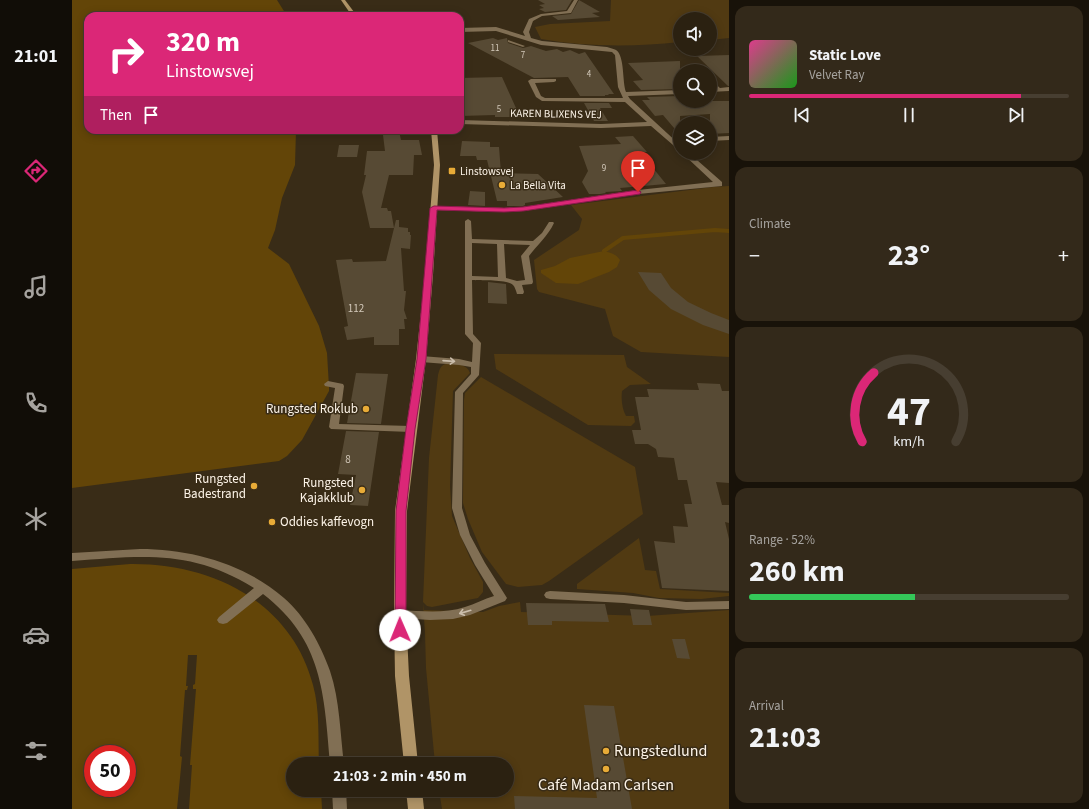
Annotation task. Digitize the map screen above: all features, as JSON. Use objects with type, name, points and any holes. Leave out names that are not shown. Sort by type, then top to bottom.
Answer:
[{"type":"main road","points":[[343,0],[352,12]]},
{"type":"main road","points":[[410,757],[402,676],[400,614],[401,511],[411,429],[422,359],[437,165],[435,134]]},
{"type":"main road","points":[[415,797],[416,809]]},
{"type":"street","points":[[529,40],[526,32],[531,20],[541,16],[569,12],[576,0]]},
{"type":"street","points":[[464,30],[496,29],[541,43],[614,51],[618,55],[621,87],[626,97],[651,124],[671,141]]},
{"type":"street","points":[[554,80],[531,81],[539,97],[544,100],[626,97],[673,93]]},
{"type":"street","points":[[719,90],[729,89]]},
{"type":"street","name":"KAREN BLIXENS VEJ","points":[[464,122],[601,126],[651,124]]},
{"type":"street","points":[[717,139],[729,138]]},
{"type":"street","points":[[434,208],[504,210],[523,209],[638,192],[719,184],[693,160]]},
{"type":"lane","points":[[510,41],[523,46]]},
{"type":"lane","points":[[400,614],[459,614],[491,600],[501,598],[480,566],[465,535],[457,508],[459,392],[475,375],[477,343],[469,334],[468,221]]},
{"type":"lane","points":[[468,278],[502,279],[516,283],[529,282],[525,256],[535,243],[545,234],[551,223]]},
{"type":"lane","points":[[468,241],[535,243]]},
{"type":"lane","points":[[500,242],[502,279]]},
{"type":"lane","points":[[516,283],[520,292]]},
{"type":"lane","points":[[422,359],[459,362],[476,366]]},
{"type":"lane","points":[[328,384],[340,386],[334,427],[411,429]]},
{"type":"lane","points":[[72,557],[134,552],[163,553],[182,556],[227,570],[262,588],[277,598],[292,613],[312,643],[324,672],[332,711],[336,757]]},
{"type":"lane","points":[[223,620],[262,588]]},
{"type":"lane","points":[[550,594],[624,599],[686,606],[729,605]]},
{"type":"lane","points":[[339,797],[340,809]]},
{"type":"shaded area","points":[[72,0],[277,0],[284,12],[84,12],[84,134],[296,134],[295,165],[282,198],[275,230],[268,248],[289,264],[319,326],[327,353],[329,391],[302,440],[287,456],[279,461],[72,488]]},
{"type":"shaded area","points":[[611,0],[729,0],[729,38],[717,39],[717,12],[673,12],[673,43],[645,45],[593,45],[558,42],[541,39],[535,27],[550,24],[610,21]]},
{"type":"shaded area","points":[[729,186],[729,357],[641,352],[613,336],[605,309],[539,292],[537,289],[534,260],[579,230],[582,219],[571,205]]},
{"type":"shaded area","points":[[604,251],[617,256],[620,260],[617,267],[609,272],[578,284],[556,283],[541,273],[541,270],[555,266],[570,258]]},
{"type":"shaded area","points":[[494,354],[624,355],[627,367],[651,384],[630,385],[622,391],[622,404],[626,416],[634,416],[635,422],[631,426],[588,425],[496,369]]},
{"type":"shaded area","points":[[449,363],[464,366],[470,373],[453,391],[450,486],[452,516],[470,558],[483,582],[483,592],[478,598],[432,607],[427,606],[423,602],[429,458],[439,370],[441,367]]},
{"type":"shaded area","points":[[481,377],[635,467],[643,514],[542,585],[518,587],[506,584],[482,552],[463,503],[465,393]]},
{"type":"shaded area","points":[[639,538],[645,570],[656,571],[660,589],[729,593],[729,596],[701,599],[659,598],[633,593],[577,589],[577,584]]},
{"type":"shaded area","points":[[130,564],[160,565],[190,571],[218,580],[244,593],[267,610],[287,631],[302,656],[313,685],[318,714],[319,757],[286,757],[286,797],[321,797],[322,809],[72,809],[72,569]]},
{"type":"shaded area","name":"Rungstedlund","points":[[520,602],[521,612],[647,616],[729,610],[729,809],[442,809],[440,797],[514,797],[514,757],[434,757],[426,668],[423,603],[424,610],[483,612],[499,606]]},
{"type":"pier","points":[[188,655],[197,655],[195,684],[193,685],[193,689],[196,689],[190,765],[192,765],[189,809],[177,809],[182,757],[180,756],[185,690],[187,690],[188,686],[186,686]]},
{"type":"building","points":[[538,0],[572,0],[566,10],[545,12],[539,9],[544,8],[539,5],[545,4]]},
{"type":"building","points":[[579,0],[600,12],[592,13],[600,17],[558,20],[552,16],[571,14]]},
{"type":"building","points":[[493,38],[498,40],[507,38],[508,43],[523,48],[531,46],[546,51],[557,49],[563,52],[570,50],[579,54],[585,52],[614,94],[608,94],[609,95],[605,96],[580,96],[568,77],[534,78],[468,43]]},
{"type":"building","points":[[729,55],[729,86],[717,75],[717,64],[705,64],[697,56]]},
{"type":"building","points":[[680,61],[680,64],[673,64],[673,89],[641,90],[633,81],[643,80],[628,63]]},
{"type":"building","points":[[502,77],[520,117],[495,117],[495,115],[464,116],[464,78]]},
{"type":"building","points":[[673,96],[673,108],[717,108],[717,101],[729,101],[729,133],[717,134],[717,116],[710,116],[710,114],[673,116],[673,127],[663,115],[655,116],[642,100],[650,100],[647,97]]},
{"type":"building","points":[[584,103],[609,103],[612,108],[600,108],[608,121],[594,121]]},
{"type":"building","points":[[400,134],[401,140],[419,140],[422,155],[414,155],[413,175],[389,175],[381,208],[387,208],[388,211],[391,211],[394,228],[370,228],[362,192],[366,175],[364,175],[367,151],[385,151],[383,135]]},
{"type":"building","points":[[633,136],[647,152],[640,152],[666,184],[620,188],[622,191],[589,194],[582,182],[588,171],[579,146],[621,144],[615,137]]},
{"type":"building","points":[[462,141],[490,142],[490,147],[499,147],[501,173],[538,174],[563,197],[525,203],[523,206],[507,206],[507,201],[497,201],[487,160],[477,160],[476,156],[460,156]]},
{"type":"building","points":[[339,145],[359,145],[357,157],[337,157]]},
{"type":"building","points":[[470,191],[485,192],[485,206],[468,205]]},
{"type":"building","points":[[396,220],[399,220],[399,227],[408,228],[408,232],[410,232],[411,235],[410,249],[401,248],[404,291],[406,291],[404,310],[407,319],[404,319],[405,329],[399,329],[399,345],[374,345],[374,337],[347,340],[344,327],[348,326],[336,260],[352,259],[353,262],[386,261]]},
{"type":"building","points":[[638,272],[661,273],[671,288],[688,302],[729,320],[729,334],[703,325],[671,309],[649,290]]},
{"type":"building","points":[[488,282],[506,284],[507,304],[488,303]]},
{"type":"building","name":"Rungsted Roklub","points":[[356,373],[388,374],[381,424],[347,423]]},
{"type":"building","points":[[697,383],[720,384],[722,391],[729,391],[729,483],[716,482],[722,505],[729,505],[729,523],[725,522],[729,539],[729,591],[662,588],[654,541],[675,543],[673,526],[688,527],[684,504],[692,504],[687,480],[678,480],[674,458],[658,457],[656,449],[648,444],[635,444],[632,430],[641,430],[635,397],[649,397],[647,389],[699,390]]},
{"type":"building","name":"Rungsted Kajakklub","points":[[346,431],[379,432],[368,506],[350,505],[356,475],[338,474]]},
{"type":"building","points":[[526,603],[605,604],[609,622],[552,621],[552,625],[528,625]]},
{"type":"building","points":[[630,609],[649,610],[652,625],[633,625]]},
{"type":"building","points":[[672,639],[685,639],[690,659],[677,658]]},
{"type":"building","name":"Rungstedlund","points":[[584,705],[614,706],[632,809],[515,809],[514,796],[597,798]]},
{"type":"waterway","points":[[604,251],[623,238],[715,230],[729,231]]},
{"type":"place","name":"Linstowsvej","points":[[452,171]]},
{"type":"place","name":"La Bella Vita","points":[[502,185]]},
{"type":"place","name":"Rungsted Roklub","points":[[366,409]]},
{"type":"place","name":"Rungsted Badestrand","points":[[254,486]]},
{"type":"place","name":"Rungsted Kajakklub","points":[[362,490]]},
{"type":"place","name":"Oddies kaffevogn","points":[[272,522]]},
{"type":"place","name":"Rungstedlund","points":[[606,751]]},
{"type":"place","name":"Café Madam Carlsen","points":[[606,769]]},
{"type":"route","points":[[400,630],[401,511],[411,429],[422,359],[434,208],[504,210],[523,209],[638,192]]}]
